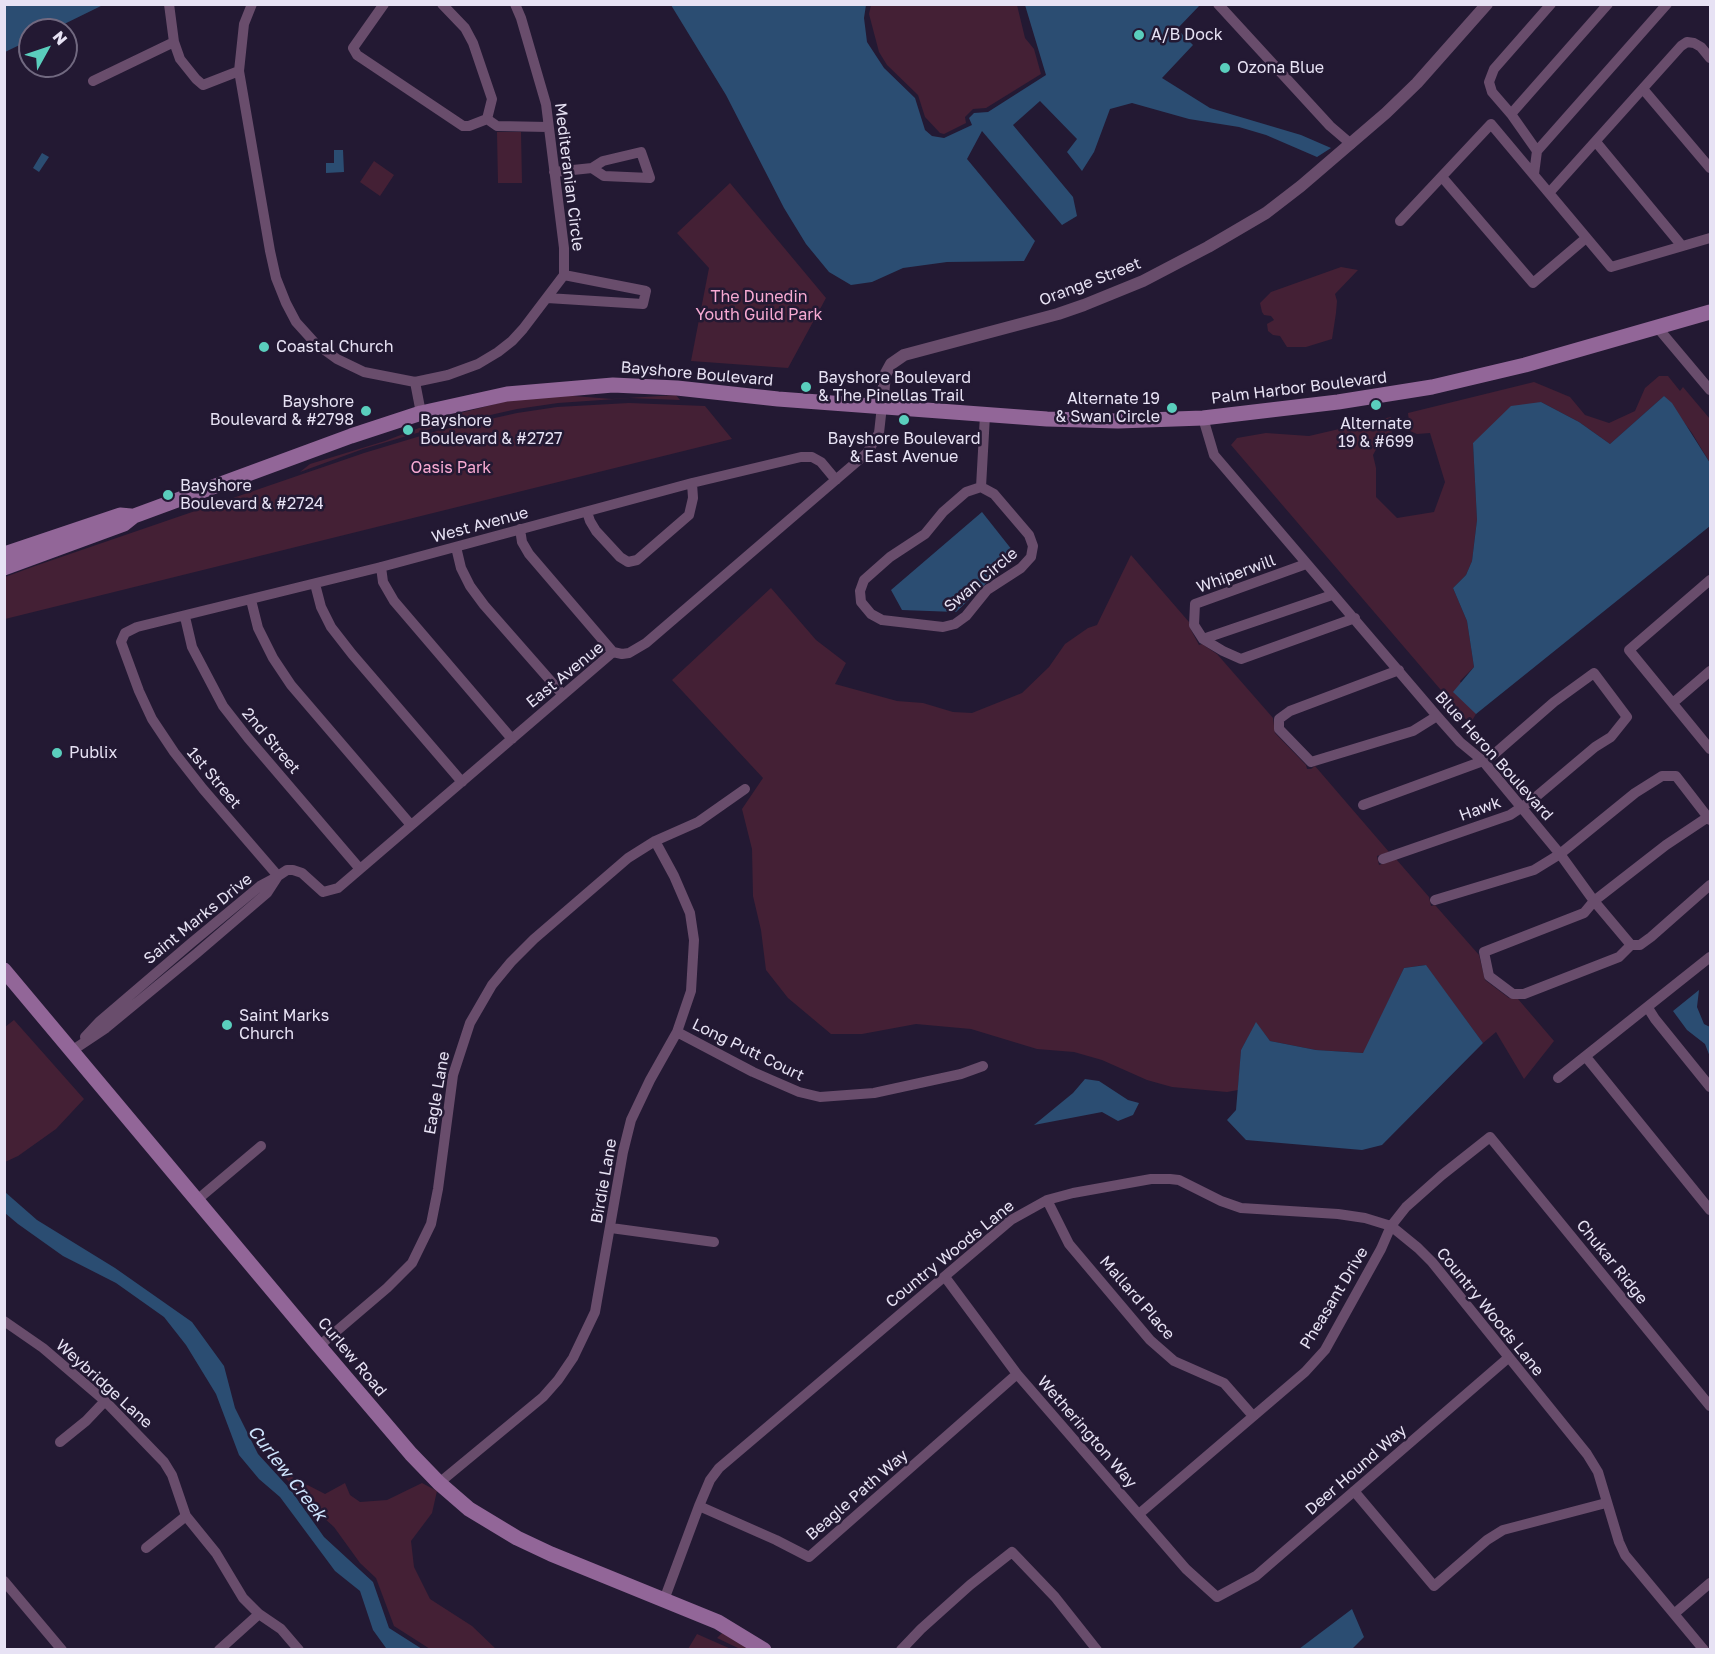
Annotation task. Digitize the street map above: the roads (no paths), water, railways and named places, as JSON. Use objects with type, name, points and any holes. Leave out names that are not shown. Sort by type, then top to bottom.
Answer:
[{"type":"main road","name":"Palm Harbor Boulevard","points":[[882,406],[985,415],[1118,421],[1203,418],[1432,387],[1525,365],[1710,312]]},
{"type":"main road","name":"Bayshore Boulevard","points":[[4,568],[124,524],[134,516],[421,413],[507,394],[613,385],[677,388],[778,399],[882,406]]},
{"type":"main road","name":"Bayshore Boulevard","points":[[4,554],[120,515],[134,516]]},
{"type":"main road","name":"Curlew Road","points":[[4,970],[319,1346],[439,1484],[469,1509],[517,1538],[718,1622],[764,1650]]},
{"type":"street","points":[[169,4],[174,42],[180,59],[203,86],[239,70]]},
{"type":"street","name":"Mediteranian Circle","points":[[252,4],[244,24],[239,70],[276,278],[296,322],[315,343],[337,359],[364,372],[415,382],[448,375],[478,364],[512,341],[564,276],[564,248],[546,104],[515,4]]},
{"type":"street","points":[[384,4],[353,48],[357,56],[463,126],[487,119]]},
{"type":"street","points":[[442,4],[465,28],[473,43],[492,99],[487,119]]},
{"type":"street","points":[[1218,4],[1330,126],[1351,144]]},
{"type":"street","name":"Orange Street","points":[[882,406],[885,375],[896,359],[913,352],[1058,314],[1143,281],[1245,227],[1280,203],[1351,144],[1417,82],[1486,4]]},
{"type":"street","points":[[1538,151],[1492,92],[1489,82],[1494,69],[1551,4]]},
{"type":"street","points":[[1511,114],[1608,4]]},
{"type":"street","points":[[1534,174],[1538,151],[1667,4]]},
{"type":"street","points":[[93,81],[174,42]]},
{"type":"street","points":[[1549,193],[1681,46],[1687,42],[1694,43],[1701,47],[1710,58]]},
{"type":"street","points":[[1643,89],[1710,168]]},
{"type":"street","points":[[487,119],[496,126],[548,127]]},
{"type":"street","points":[[1400,221],[1491,124],[1611,267],[1710,238]]},
{"type":"street","points":[[1596,142],[1682,246]]},
{"type":"street","points":[[554,172],[592,168],[603,161],[641,152],[650,178],[604,176],[592,168]]},
{"type":"street","points":[[1442,177],[1533,283],[1586,238]]},
{"type":"street","points":[[547,298],[643,304],[646,291],[564,276]]},
{"type":"street","points":[[1657,327],[1710,390]]},
{"type":"street","points":[[415,382],[421,413]]},
{"type":"street","name":"East Avenue","points":[[278,876],[287,870],[293,870],[302,873],[323,892],[338,888],[613,652],[629,653],[646,643],[867,453],[879,433],[882,406]]},
{"type":"street","points":[[981,487],[985,415]]},
{"type":"street","name":"Blue Heron Boulevard","points":[[1203,418],[1214,455],[1437,716],[1460,742],[1483,762],[1522,807],[1631,945]]},
{"type":"street","name":"West Avenue","points":[[125,633],[137,627],[315,584],[692,483],[801,457],[812,457],[820,462],[836,480]]},
{"type":"street","points":[[588,512],[596,531],[620,557],[628,562],[637,560],[688,515],[693,498],[692,483]]},
{"type":"street","name":"Swan Circle","points":[[981,487],[994,494],[1029,535],[1033,546],[1031,557],[1021,568],[987,590],[966,616],[955,624],[943,627],[882,620],[871,614],[861,602],[860,591],[864,580],[890,557],[925,534],[943,512],[966,492],[981,487]]},
{"type":"street","points":[[520,529],[522,542],[529,554],[613,652]]},
{"type":"street","points":[[456,547],[461,568],[470,586],[563,695]]},
{"type":"street","name":"Whiperwill","points":[[1203,639],[1194,625],[1195,604],[1306,564]]},
{"type":"street","points":[[381,567],[383,582],[394,601],[512,739]]},
{"type":"street","points":[[1710,580],[1629,650],[1674,702],[1710,749]]},
{"type":"street","points":[[315,584],[321,607],[338,636],[462,782]]},
{"type":"street","points":[[1203,639],[1332,595]]},
{"type":"street","points":[[251,600],[258,628],[273,658],[291,685],[411,825]]},
{"type":"street","name":"2nd Street","points":[[185,617],[192,647],[223,706],[360,868]]},
{"type":"street","points":[[1203,639],[1241,659],[1355,618]]},
{"type":"street","name":"1st Street","points":[[125,633],[122,642],[126,658],[152,719],[181,762],[278,876]]},
{"type":"street","points":[[1399,670],[1290,711],[1279,719],[1279,729],[1311,762],[1413,731],[1437,716]]},
{"type":"street","points":[[1674,702],[1710,671]]},
{"type":"street","name":"Hawk","points":[[1383,859],[1510,815],[1611,737],[1627,717],[1594,673],[1554,702],[1483,762]]},
{"type":"street","points":[[1364,805],[1483,762]]},
{"type":"street","points":[[1435,900],[1534,870],[1560,854],[1635,793],[1662,776],[1676,776],[1709,819],[1666,845],[1594,901],[1584,913],[1484,952],[1489,976],[1513,994],[1524,994],[1619,957],[1631,945],[1640,945],[1651,937],[1710,885]]},
{"type":"street","name":"Eagle Lane","points":[[319,1346],[387,1288],[412,1263],[431,1224],[438,1189],[453,1074],[470,1023],[492,985],[534,939],[628,858],[655,841],[698,822],[745,789]]},
{"type":"street","name":"Birdie Lane","points":[[439,1484],[543,1398],[568,1366],[595,1312],[623,1152],[632,1120],[650,1080],[677,1032],[691,991],[694,940],[690,913],[655,841]]},
{"type":"street","name":"Saint Marks Drive","points":[[72,1050],[113,1023],[198,953],[267,893],[278,876]]},
{"type":"street","points":[[1558,1078],[1710,957]]},
{"type":"street","points":[[1648,1008],[1710,1087]]},
{"type":"street","name":"Long Putt Court","points":[[677,1032],[753,1072],[799,1092],[820,1097],[874,1093],[961,1074],[983,1066]]},
{"type":"street","points":[[1586,1057],[1710,1210]]},
{"type":"street","name":"Pheasant Drive","points":[[1139,1514],[1305,1372],[1325,1350],[1381,1249],[1391,1226],[1406,1208],[1428,1188],[1490,1137]]},
{"type":"street","name":"Chukar Ridge","points":[[1490,1137],[1710,1406]]},
{"type":"street","points":[[197,1200],[261,1146]]},
{"type":"street","name":"Country Woods Lane","points":[[664,1600],[699,1506],[710,1480],[719,1468],[1011,1220],[1047,1200],[1073,1193],[1151,1179],[1170,1179],[1179,1180],[1221,1201],[1241,1208],[1338,1214],[1365,1218],[1391,1226],[1432,1262],[1587,1454],[1598,1472],[1606,1503],[1625,1555],[1704,1650]]},
{"type":"street","name":"Mallard Place","points":[[1047,1200],[1069,1244],[1150,1340],[1174,1360],[1224,1383],[1253,1416]]},
{"type":"street","points":[[611,1228],[714,1242]]},
{"type":"street","name":"Wetherington Way","points":[[945,1277],[1017,1374],[1186,1569],[1217,1597]]},
{"type":"street","name":"Weybridge Lane","points":[[5,1322],[43,1348],[105,1401],[164,1462],[172,1475],[186,1516],[216,1553],[243,1598],[259,1614],[281,1629],[299,1650]]},
{"type":"street","name":"Deer Hound Way","points":[[1217,1597],[1256,1576],[1509,1358]]},
{"type":"street","name":"Beagle Path Way","points":[[699,1506],[766,1535],[809,1557],[1017,1374]]},
{"type":"street","points":[[60,1442],[86,1421],[105,1401]]},
{"type":"street","points":[[1354,1491],[1434,1586],[1480,1545],[1503,1530],[1606,1503]]},
{"type":"street","points":[[146,1548],[186,1516]]},
{"type":"street","points":[[901,1650],[921,1629],[1012,1552],[1055,1597],[1097,1650]]},
{"type":"street","points":[[4,1581],[62,1650]]},
{"type":"street","points":[[1674,1614],[1710,1583]]},
{"type":"street","points":[[219,1650],[259,1614]]},
{"type":"water","points":[[5,4],[103,5],[76,18],[18,18],[18,46],[5,52]]},
{"type":"water","points":[[671,5],[866,5],[864,18],[867,42],[884,68],[915,98],[925,130],[932,136],[944,138],[972,125],[969,118],[974,113],[988,112],[1046,75],[1025,5],[1200,5],[1177,29],[1193,45],[1162,78],[1210,108],[1301,135],[1331,148],[1317,157],[1266,135],[1239,127],[1189,119],[1132,103],[1110,109],[1094,152],[1082,171],[1067,152],[1077,139],[1040,101],[1013,125],[1073,197],[1077,216],[1062,225],[982,131],[967,159],[1035,241],[1024,261],[947,262],[903,268],[872,282],[851,285],[829,272],[806,244],[784,208],[726,95]]},
{"type":"water","points":[[334,150],[343,150],[344,172],[326,173],[326,163],[334,163]]},
{"type":"water","points":[[42,153],[49,157],[39,172],[33,168]]},
{"type":"water","points":[[1664,396],[1672,403],[1710,463],[1710,526],[1476,714],[1453,692],[1474,667],[1467,621],[1453,588],[1466,575],[1472,561],[1477,520],[1473,443],[1511,406],[1541,402],[1579,422],[1610,444]]},
{"type":"water","points":[[982,512],[1016,555],[956,612],[902,610],[891,590]]},
{"type":"water","points":[[1426,965],[1483,1043],[1382,1145],[1362,1150],[1246,1140],[1227,1120],[1236,1110],[1241,1050],[1256,1022],[1270,1041],[1316,1050],[1363,1053],[1404,968]]},
{"type":"water","points":[[1699,990],[1697,1007],[1704,1024],[1710,1027],[1710,1057],[1705,1044],[1687,1030],[1673,1011]]},
{"type":"water","points":[[1085,1079],[1099,1081],[1128,1100],[1139,1103],[1133,1115],[1118,1121],[1102,1112],[1034,1125],[1073,1093]]},
{"type":"water","points":[[5,1192],[37,1220],[115,1268],[192,1322],[224,1366],[235,1408],[258,1454],[290,1489],[324,1537],[373,1582],[389,1628],[422,1649],[386,1648],[373,1630],[360,1591],[335,1571],[280,1497],[259,1479],[239,1455],[216,1394],[186,1345],[164,1317],[116,1283],[63,1256],[18,1224],[5,1213]]},
{"type":"water","points":[[1352,1609],[1364,1637],[1352,1649],[1299,1649]]},
{"type":"place","name":"A/B Dock","points":[[1139,35]]},
{"type":"place","name":"Ozona Blue","points":[[1225,68]]},
{"type":"place","name":"Coastal Church","points":[[264,347]]},
{"type":"place","name":"Bayshore Boulevard & The Pinellas Trail","points":[[806,387]]},
{"type":"place","name":"Alternate 19 & #699","points":[[1376,405]]},
{"type":"place","name":"Alternate 19 & Swan Circle","points":[[1172,408]]},
{"type":"place","name":"Bayshore Boulevard & #2798","points":[[366,411]]},
{"type":"place","name":"Bayshore Boulevard & East Avenue","points":[[904,420]]},
{"type":"place","name":"Bayshore Boulevard & #2727","points":[[408,430]]},
{"type":"place","name":"Bayshore Boulevard & #2724","points":[[168,495]]},
{"type":"place","name":"Publix","points":[[57,753]]},
{"type":"place","name":"Saint Marks Church","points":[[227,1025]]},
{"type":"park label","name":"The Dunedin Youth Guild Park","points":[[759,306]]},
{"type":"park label","name":"Oasis Park","points":[[451,468]]},
{"type":"water label","name":"Curlew Creek","points":[[287,1473]]}]
